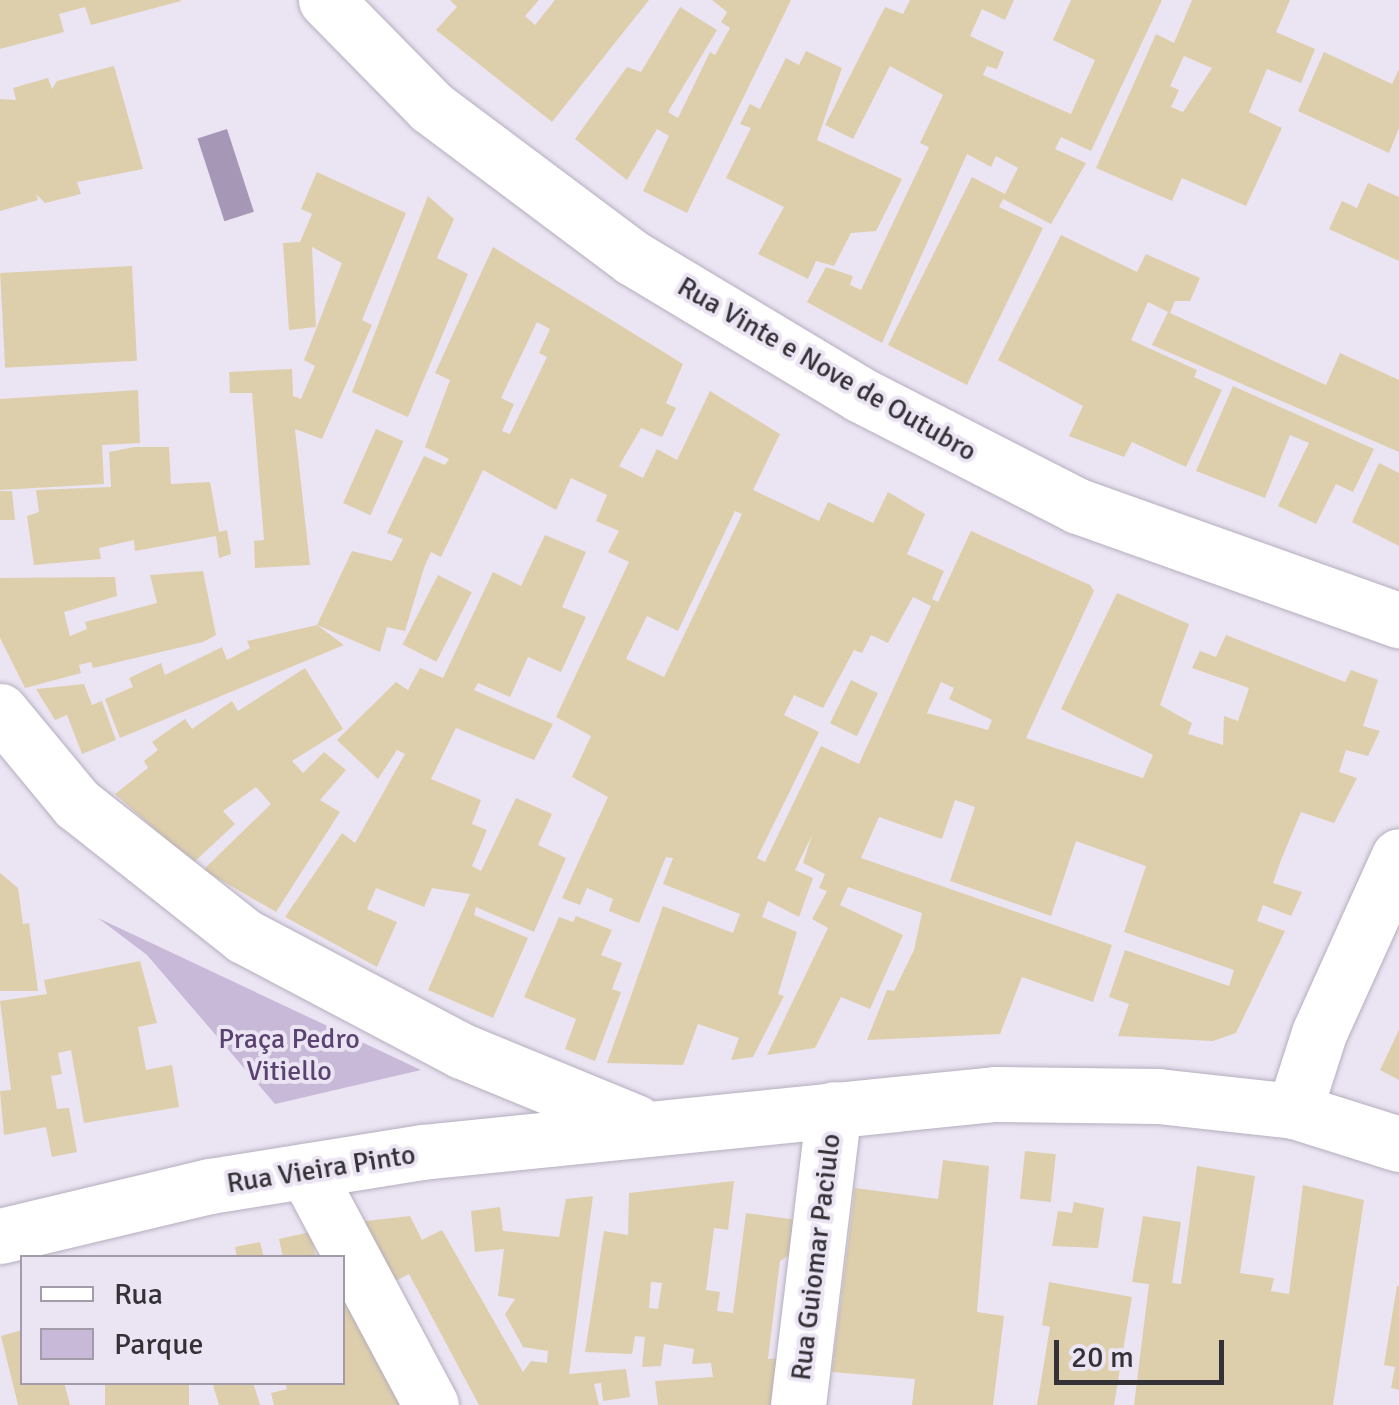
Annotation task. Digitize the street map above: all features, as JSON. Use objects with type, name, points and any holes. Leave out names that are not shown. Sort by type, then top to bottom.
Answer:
[{"type":"street","name":"Rua Vinte e Nove de Outubro","points":[[326,0],[431,107],[633,258],[861,395],[1078,506],[1399,620]]},
{"type":"street","points":[[0,711],[78,804],[244,936],[462,1051],[647,1126]]},
{"type":"street","points":[[1294,1111],[1319,1033],[1399,856]]},
{"type":"street","name":"Rua Vieira Pinto","points":[[0,1236],[210,1186],[306,1171],[647,1126],[995,1094],[1158,1096],[1294,1111],[1399,1144]]},
{"type":"street","name":"Rua Guiomar Paciulo","points":[[798,1405],[834,1110]]},
{"type":"street","points":[[306,1171],[431,1405]]},
{"type":"green space","name":"Praça Pedro Vitiello","points":[[98,918],[421,1070],[275,1104],[147,955]]},
{"type":"shaded area","points":[[227,129],[254,212],[224,221],[198,139]]},
{"type":"building","points":[[0,0],[181,1],[91,25],[85,7],[59,14],[64,32],[0,49]]},
{"type":"building","points":[[450,0],[539,0],[525,16],[535,25],[555,0],[649,0],[552,122],[436,30],[457,7]]},
{"type":"building","points":[[712,0],[791,0],[687,213],[643,191],[669,136],[657,129],[627,180],[575,139],[627,67],[641,72],[680,7],[717,30],[668,112],[678,118],[710,52],[715,55],[730,28],[721,22],[727,12]]},
{"type":"building","points":[[910,0],[1014,0],[1005,20],[982,9],[970,36],[1004,52],[997,69],[987,66],[983,75],[1071,114],[1095,60],[1053,40],[1071,0],[1162,0],[1091,151],[1061,137],[1055,149],[1086,163],[1051,224],[1003,199],[999,207],[1043,228],[967,385],[888,345],[972,177],[1005,194],[1018,168],[996,156],[991,167],[967,154],[882,343],[807,302],[826,267],[853,276],[850,285],[861,290],[929,147],[920,143],[943,95],[890,66],[853,139],[825,125],[885,7],[903,14]]},
{"type":"building","points":[[1192,0],[1290,0],[1276,32],[1315,49],[1301,83],[1267,69],[1249,112],[1282,128],[1246,206],[1182,178],[1172,201],[1096,168],[1156,34],[1174,43]],"holes":[[[1184,56],[1212,68],[1183,112],[1171,107],[1179,90],[1170,86]]]},
{"type":"building","points":[[806,51],[842,68],[817,140],[902,179],[876,231],[851,233],[834,266],[816,261],[808,279],[758,254],[784,207],[726,178],[751,128],[740,124],[750,104],[760,109],[786,58],[799,65]]},
{"type":"building","points":[[1324,52],[1392,84],[1399,69],[1399,128],[1389,153],[1298,111]]},
{"type":"building","points":[[114,66],[143,169],[77,182],[81,194],[45,203],[36,194],[38,200],[0,211],[0,99],[16,100],[13,88],[48,78],[52,89],[57,81]]},
{"type":"building","points":[[317,172],[406,213],[362,320],[372,325],[322,439],[295,429],[310,565],[255,568],[254,541],[264,540],[252,393],[230,393],[229,372],[292,369],[293,396],[301,399],[315,366],[304,360],[342,263],[312,247],[316,327],[289,330],[283,243],[300,242],[312,214],[301,209]]},
{"type":"building","points":[[1368,183],[1399,197],[1399,261],[1329,229],[1342,201],[1357,208]]},
{"type":"building","points":[[428,196],[454,219],[437,258],[468,274],[408,417],[352,392]]},
{"type":"building","points":[[1061,235],[1137,272],[1146,254],[1200,278],[1190,301],[1175,301],[1170,313],[1148,302],[1131,340],[1197,370],[1194,377],[1222,390],[1186,467],[1132,442],[1124,457],[1069,436],[1083,406],[998,360]]},
{"type":"building","points":[[493,247],[683,364],[666,403],[676,408],[662,437],[641,428],[619,466],[643,478],[657,449],[677,460],[710,391],[780,434],[753,490],[819,521],[828,502],[873,523],[888,492],[925,514],[907,554],[944,571],[932,599],[938,602],[971,531],[1090,585],[1094,591],[1026,738],[1143,778],[1153,755],[1061,709],[1117,593],[1189,624],[1160,705],[1192,723],[1188,734],[1223,745],[1224,716],[1238,721],[1249,688],[1192,668],[1200,651],[1216,657],[1226,635],[1345,682],[1351,670],[1378,680],[1363,726],[1380,731],[1368,756],[1346,750],[1339,772],[1357,778],[1334,823],[1301,812],[1281,860],[1273,883],[1302,892],[1291,916],[1263,905],[1257,921],[1285,931],[1236,1033],[1213,1041],[1118,1036],[1129,1004],[1109,997],[1125,950],[1229,986],[1234,970],[1124,932],[1146,866],[1076,841],[1051,916],[950,881],[975,807],[955,800],[942,839],[879,817],[861,858],[1112,945],[1093,1002],[1022,977],[1000,1034],[867,1040],[887,990],[894,991],[914,950],[922,913],[848,887],[840,905],[903,935],[870,1009],[841,997],[815,1048],[767,1055],[828,928],[812,919],[827,891],[819,888],[825,874],[803,863],[812,835],[795,870],[813,878],[799,917],[768,901],[762,917],[797,932],[778,994],[784,996],[753,1057],[731,1060],[739,1038],[698,1024],[683,1065],[607,1063],[663,906],[733,933],[740,914],[663,884],[673,858],[666,857],[639,923],[609,911],[613,899],[587,888],[580,905],[562,898],[608,797],[572,777],[591,736],[556,717],[629,562],[608,552],[619,531],[596,521],[607,495],[571,478],[556,510],[483,470],[441,557],[431,552],[405,631],[387,627],[380,652],[317,625],[352,551],[392,561],[403,539],[387,533],[424,456],[445,465],[449,459],[425,447],[450,380],[435,373]],"holes":[[[537,322],[550,329],[539,353],[547,357],[510,434],[502,431],[514,404],[501,398]],[[735,511],[742,514],[664,677],[626,659],[647,616],[678,631]],[[913,597],[931,606],[859,764],[821,746],[765,862],[757,858],[819,732],[784,715],[794,695],[823,708],[854,650],[862,653],[871,635],[888,643]],[[941,682],[954,688],[949,699],[992,720],[988,730],[927,713]]]},
{"type":"building","points":[[132,266],[137,361],[5,368],[0,273]]},
{"type":"building","points":[[1168,312],[1326,385],[1340,353],[1399,380],[1399,452],[1152,345]]},
{"type":"building","points":[[1233,386],[1374,449],[1353,492],[1336,484],[1316,524],[1278,506],[1309,443],[1290,435],[1265,498],[1196,471]]},
{"type":"building","points":[[138,390],[140,443],[102,445],[104,484],[0,490],[0,399]]},
{"type":"building","points":[[376,429],[403,441],[370,515],[343,503]]},
{"type":"building","points":[[169,447],[171,484],[210,482],[219,532],[227,530],[231,554],[219,558],[216,536],[135,551],[134,540],[99,548],[101,559],[34,565],[27,516],[39,512],[36,490],[111,487],[109,452]]},
{"type":"building","points":[[1379,463],[1399,473],[1399,546],[1352,522]]},
{"type":"building","points":[[0,491],[12,491],[15,520],[0,520]]},
{"type":"building","points":[[545,535],[586,552],[562,607],[586,617],[561,672],[528,657],[510,697],[478,683],[474,690],[553,724],[534,760],[456,728],[431,779],[481,800],[472,824],[487,830],[472,866],[481,871],[516,798],[552,814],[538,845],[566,858],[534,932],[476,907],[474,915],[528,938],[493,1018],[428,990],[470,894],[432,888],[424,907],[376,888],[367,909],[397,922],[377,967],[285,917],[342,833],[355,843],[405,754],[397,750],[378,779],[337,740],[396,682],[408,690],[420,668],[443,678],[493,572],[521,586]]},
{"type":"building","points":[[203,571],[216,635],[203,642],[93,668],[91,662],[79,665],[81,673],[25,688],[0,638],[0,578],[115,577],[117,596],[64,612],[70,636],[87,629],[85,622],[157,603],[150,575]]},
{"type":"building","points":[[438,575],[472,592],[436,662],[403,644]]},
{"type":"building","points":[[317,625],[344,645],[120,738],[105,699],[133,687],[129,678],[161,663],[165,675],[222,647],[227,660],[250,648],[247,641]]},
{"type":"building","points":[[305,668],[343,729],[292,761],[303,773],[324,752],[346,770],[320,800],[340,812],[276,912],[203,870],[271,804],[256,787],[223,811],[235,824],[193,863],[115,794],[148,768],[144,761],[158,750],[152,742],[185,719],[192,729],[232,701],[238,711]]},
{"type":"building","points":[[851,680],[878,693],[857,736],[830,723]]},
{"type":"building","points":[[84,684],[92,705],[102,701],[116,740],[82,754],[67,715],[55,720],[36,689]]},
{"type":"building","points":[[0,873],[18,888],[23,924],[29,923],[38,991],[0,991]]},
{"type":"building","points":[[576,916],[612,930],[601,955],[622,963],[612,989],[621,992],[595,1061],[565,1049],[576,1019],[524,997],[559,917],[573,922]]},
{"type":"building","points":[[140,961],[157,1023],[138,1027],[146,1070],[172,1065],[179,1107],[84,1123],[71,1050],[58,1053],[62,1074],[51,1076],[57,1109],[69,1108],[77,1152],[52,1157],[46,1127],[4,1135],[0,1091],[11,1090],[0,1001],[47,994],[44,980]]},
{"type":"building","points":[[1399,1030],[1399,1080],[1380,1070]]},
{"type":"building","points":[[1025,1151],[1056,1154],[1051,1202],[1020,1199]]},
{"type":"building","points":[[943,1160],[989,1166],[977,1312],[1004,1316],[993,1405],[912,1405],[915,1379],[832,1372],[855,1188],[938,1199]]},
{"type":"building","points":[[1197,1166],[1255,1176],[1240,1273],[1274,1278],[1271,1291],[1289,1294],[1303,1185],[1364,1200],[1333,1405],[1134,1405],[1149,1284],[1132,1282],[1143,1216],[1181,1222],[1172,1283],[1181,1284]]},
{"type":"building","points":[[734,1181],[728,1230],[714,1228],[706,1290],[720,1292],[717,1311],[733,1313],[746,1213],[798,1220],[795,1251],[780,1261],[768,1359],[782,1358],[773,1405],[658,1405],[655,1381],[713,1377],[711,1363],[692,1364],[694,1349],[664,1344],[661,1366],[642,1367],[645,1337],[635,1336],[632,1354],[585,1352],[604,1231],[628,1235],[629,1193]],"holes":[[[651,1282],[662,1283],[658,1309],[649,1308]]]},
{"type":"building","points":[[593,1196],[569,1374],[626,1369],[630,1397],[603,1401],[601,1383],[594,1384],[599,1405],[479,1405],[409,1274],[382,1288],[348,1223],[410,1216],[422,1240],[442,1230],[523,1372],[531,1361],[547,1363],[548,1351],[523,1347],[505,1314],[515,1299],[498,1296],[504,1249],[475,1252],[471,1211],[500,1207],[503,1231],[559,1237],[566,1199]]},
{"type":"building","points":[[1074,1202],[1104,1208],[1098,1248],[1052,1246],[1058,1211],[1072,1213]]},
{"type":"building","points":[[310,1232],[315,1255],[282,1255],[279,1239]]},
{"type":"building","points":[[260,1242],[263,1255],[236,1255],[235,1247]]},
{"type":"building","points":[[1049,1282],[1132,1297],[1114,1405],[1037,1405],[1050,1327],[1042,1325]]},
{"type":"building","points":[[1397,1286],[1399,1390],[1391,1388],[1395,1367],[1384,1365]]},
{"type":"building","points":[[359,1294],[410,1405],[274,1405],[271,1393],[287,1389],[286,1385],[345,1385],[345,1297]]},
{"type":"building","points":[[20,1331],[20,1385],[65,1385],[70,1405],[18,1405],[1,1336]]},
{"type":"building","points":[[105,1385],[189,1385],[189,1405],[105,1405]]},
{"type":"building","points":[[213,1385],[254,1385],[260,1405],[219,1405]]}]
